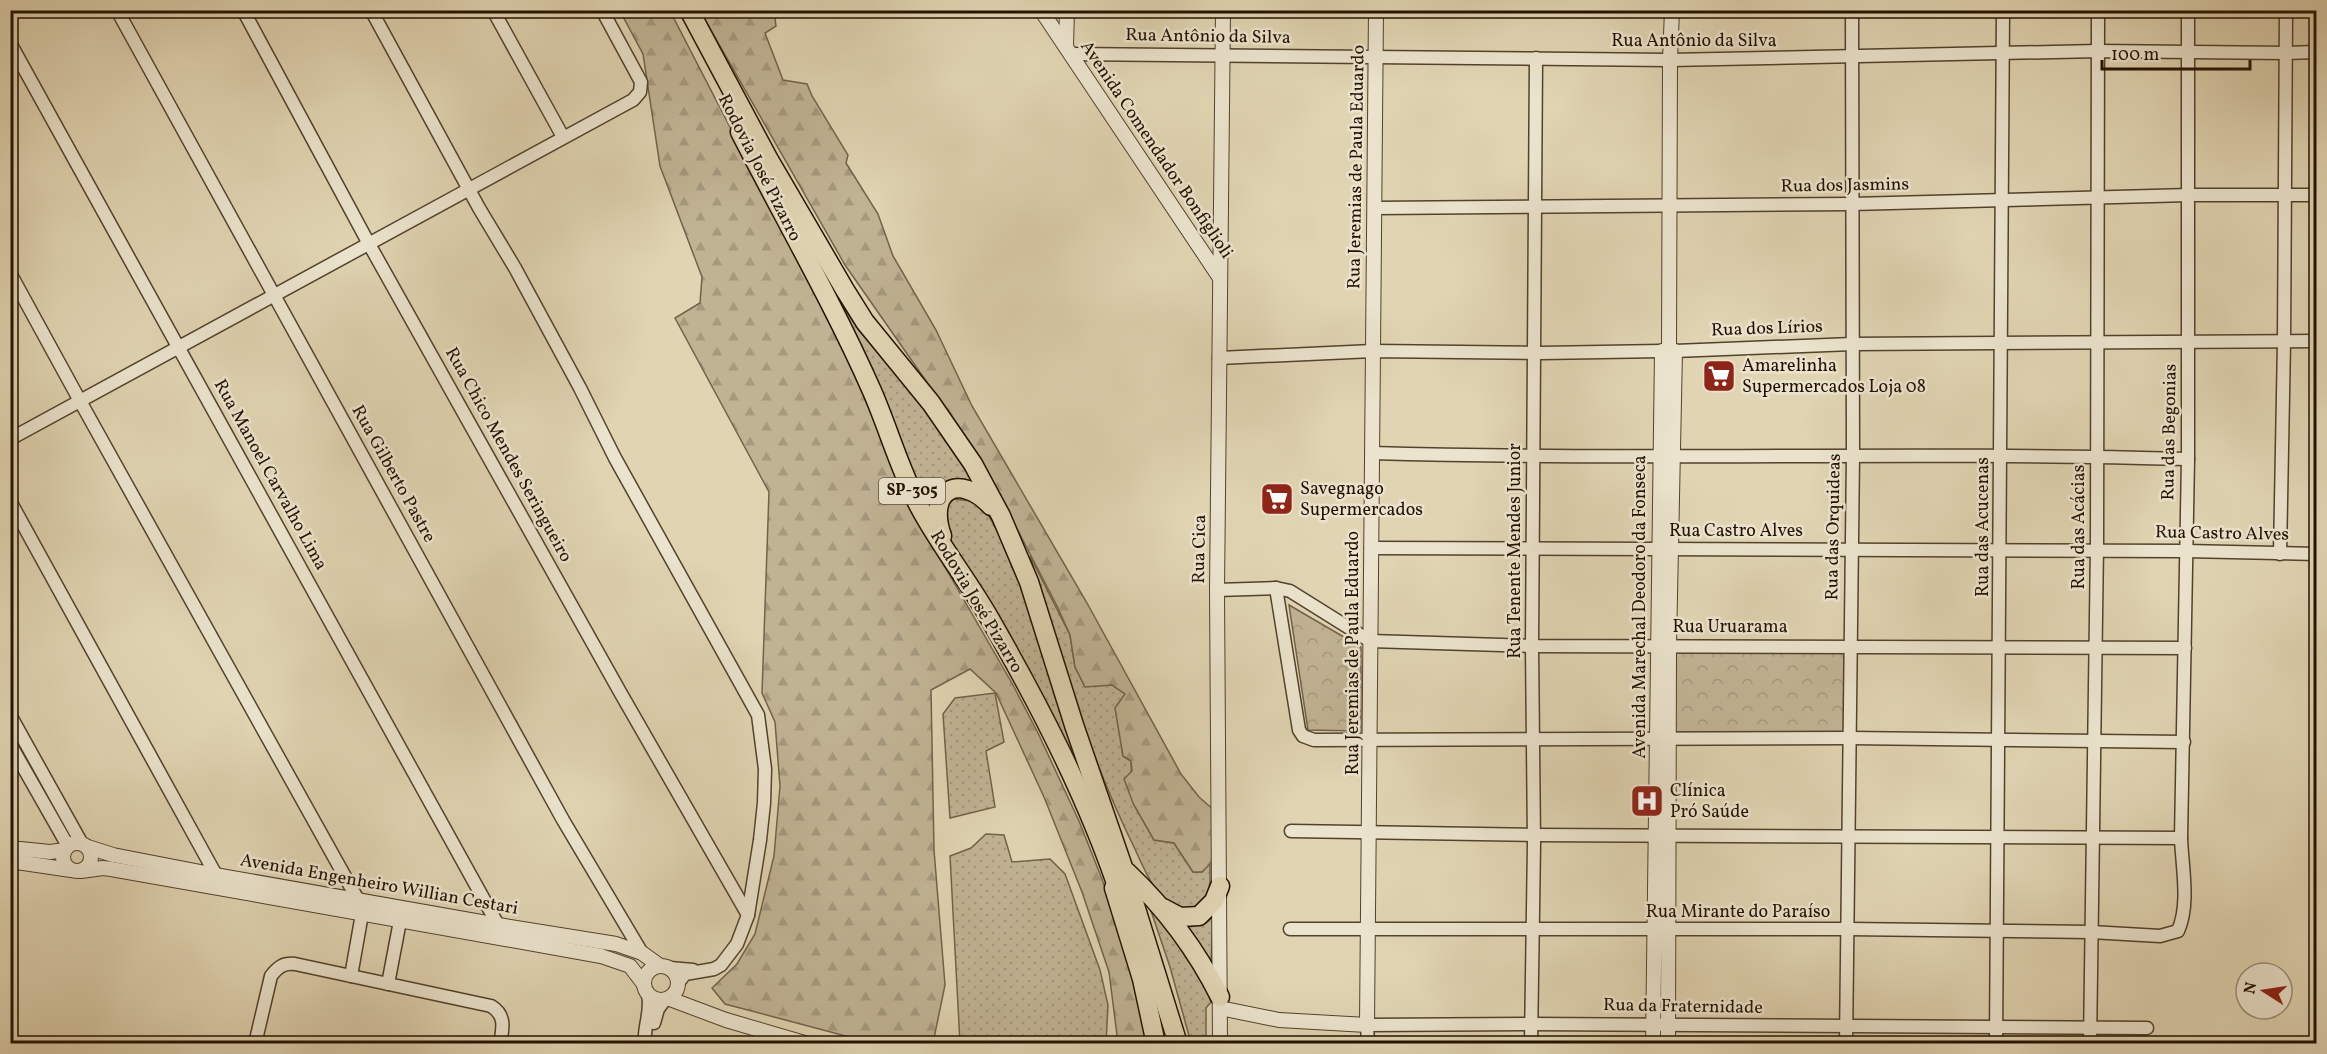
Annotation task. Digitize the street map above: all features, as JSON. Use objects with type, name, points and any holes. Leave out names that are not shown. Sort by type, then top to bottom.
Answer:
[{"type":"main road","name":"Rodovia José Pizarro","points":[[686,11],[845,290],[865,322],[931,403],[973,465],[1000,516],[1029,582],[1074,725],[1122,862],[1178,1044]]},
{"type":"main road","name":"Rodovia José Pizarro","points":[[686,11],[872,392],[906,479],[935,534],[989,617],[1074,780],[1102,846],[1139,953],[1166,1044]]},
{"type":"main road","points":[[950,558],[937,516],[940,500],[947,492],[955,489],[974,491],[983,497],[1000,516]]},
{"type":"main road","points":[[1102,846],[1142,979],[1156,1044]]},
{"type":"main road","points":[[1122,862],[1196,953],[1220,1003]]},
{"type":"main road","points":[[1160,906],[1180,917],[1199,916],[1214,901],[1220,886]]},
{"type":"street","name":"Rua Gilberto Pastre","points":[[117,10],[563,820],[642,953]]},
{"type":"street","name":"Rua Chico Mendes Seringueiro","points":[[243,10],[369,244],[748,915]]},
{"type":"street","points":[[371,10],[758,715],[765,769],[764,803],[748,915],[737,944],[721,965],[714,969],[685,974],[658,1009],[646,1044]]},
{"type":"street","points":[[493,10],[563,137]]},
{"type":"street","points":[[10,439],[633,100],[641,87],[636,72],[603,10]]},
{"type":"street","name":"Avenida Comendador Bonfiglioli","points":[[1041,10],[1220,279]]},
{"type":"street","points":[[1067,10],[1069,51]]},
{"type":"street","name":"Rua Cica","points":[[1220,1044],[1217,590],[1223,10]]},
{"type":"street","name":"Rua Jeremias de Paula Eduardo","points":[[1368,1044],[1376,10]]},
{"type":"street","name":"Avenida Marechal Deodoro da Fonseca","points":[[1668,1044],[1662,930],[1663,645],[1665,549],[1674,456],[1669,351],[1672,10]]},
{"type":"street","name":"Rua das Orquideas","points":[[1846,1044],[1853,455],[1852,10]]},
{"type":"street","name":"Rua das Acucenas","points":[[1996,1044],[2001,646],[2004,10]]},
{"type":"street","name":"Rua das Acácias","points":[[2090,1044],[2097,552],[2098,10]]},
{"type":"street","name":"Rua das Begonias","points":[[2181,925],[2189,344],[2188,10]]},
{"type":"street","points":[[2280,554],[2286,10]]},
{"type":"street","name":"Rua Manoel Carvalho Lima","points":[[10,43],[498,925]]},
{"type":"street","name":"Rua Antônio da Silva","points":[[1069,51],[1376,58],[1670,60],[2098,51],[2316,52]]},
{"type":"street","name":"Rua Tenente Mendes Junior","points":[[1532,1044],[1536,58]]},
{"type":"street","name":"Rua dos Jasmins","points":[[1375,208],[1852,204],[2189,195],[2316,195]]},
{"type":"street","points":[[1189,232],[1200,241],[1213,261],[1216,263],[1220,261]]},
{"type":"street","points":[[10,273],[358,900]]},
{"type":"street","name":"Rua dos Lírios","points":[[1220,358],[1373,351],[1534,353],[1669,351],[1852,344],[2189,344],[2316,341]]},
{"type":"street","name":"Avenida Marechal Deodoro da Fonseca","points":[[1665,549],[1659,456],[1669,351]]},
{"type":"street","points":[[1372,453],[1534,456],[1853,455],[2188,459]]},
{"type":"street","points":[[10,501],[216,875]]},
{"type":"street","name":"Rua Castro Alves","points":[[1371,548],[2097,552],[2186,550],[2316,554]]},
{"type":"street","points":[[1217,590],[1276,588],[1290,591],[1370,641]]},
{"type":"street","points":[[1276,588],[1299,730],[1303,736],[1314,740],[1851,738],[2184,742]]},
{"type":"street","name":"Rua Uruarama","points":[[1370,641],[1533,646],[2185,648]]},
{"type":"street","points":[[10,715],[85,845],[91,861],[85,868],[76,870],[64,863],[66,848],[10,744]]},
{"type":"street","points":[[1291,831],[1534,835],[2181,838]]},
{"type":"street","points":[[10,848],[50,852],[76,843],[85,845]]},
{"type":"street","name":"Avenida Engenheiro Willian Cestari","points":[[85,845],[113,855],[216,875],[616,944],[642,953],[665,967]]},
{"type":"street","name":"Avenida Engenheiro Willian Cestari","points":[[10,861],[76,870],[103,868],[601,956],[630,966],[646,989]]},
{"type":"street","points":[[351,976],[362,914]]},
{"type":"street","points":[[388,984],[400,921]]},
{"type":"street","name":"Rua Mirante do Paraíso","points":[[1290,929],[1848,929],[2091,932],[2160,936],[2178,931],[2181,925]]},
{"type":"street","name":"Avenida Marechal Deodoro da Fonseca","points":[[1653,1044],[1662,930]]},
{"type":"street","points":[[255,1044],[271,976],[277,968],[286,963],[491,1006],[501,1015],[503,1024],[500,1044]]},
{"type":"street","points":[[646,1044],[644,1035],[650,1004],[646,989],[648,971],[665,967],[700,971]]},
{"type":"street","points":[[665,967],[674,972],[672,993]]},
{"type":"street","points":[[646,989],[653,999],[672,993]]},
{"type":"street","points":[[672,993],[686,1006],[808,1044]]},
{"type":"street","name":"Rua da Fraternidade","points":[[1220,1003],[1279,1020],[1368,1025],[1653,1024],[2147,1028]]},
{"type":"green space","points":[[620,11],[670,11],[839,338],[911,508],[1013,685],[1079,821],[1102,879],[1133,973],[1147,1043],[1118,1043],[1109,972],[1082,892],[1044,797],[996,693],[970,669],[931,690],[934,850],[945,985],[933,1043],[872,1043],[725,1004],[712,988],[737,964],[755,934],[774,856],[780,786],[775,722],[762,693],[769,492],[675,318],[700,303],[702,277],[660,166],[643,54]]},
{"type":"green space","points":[[700,11],[774,11],[776,26],[765,33],[783,80],[807,84],[848,155],[846,163],[878,214],[893,256],[936,330],[972,406],[1087,603],[1181,774],[1199,797],[1215,811],[1216,858],[1202,872],[1193,872],[1174,843],[1154,840],[1133,803],[1124,779],[1132,771],[1131,761],[1123,756],[1115,708],[1125,694],[1112,685],[1085,687],[1075,667],[1070,635],[1058,608],[982,461],[845,265]]},
{"type":"green space","points":[[830,287],[858,329],[923,407],[975,483],[958,479],[944,483],[935,494],[928,510]]},
{"type":"green space","points":[[954,499],[971,501],[987,513],[997,530],[1024,590],[1099,815],[1011,638],[952,545],[946,521],[947,506]]},
{"type":"green space","points":[[1030,556],[1070,635],[1075,667],[1085,686],[1112,685],[1125,694],[1121,742],[1123,756],[1131,761],[1133,803],[1154,840],[1174,843],[1193,872],[1202,872],[1210,863],[1210,899],[1194,909],[1184,910],[1166,901],[1156,890],[1144,868],[1102,776],[1064,667]]},
{"type":"green space","points":[[1289,605],[1361,647],[1361,731],[1308,730]]},
{"type":"green space","points":[[1674,650],[1845,653],[1845,732],[1675,732]]},
{"type":"green space","points":[[995,693],[1004,742],[986,751],[995,807],[950,818],[943,714],[955,698]]},
{"type":"green space","points":[[986,834],[1004,835],[1012,862],[1050,859],[1065,874],[1100,970],[1108,1005],[1106,1043],[960,1043],[950,856],[971,848]]},
{"type":"green space","points":[[1149,905],[1184,951],[1206,988],[1211,1002],[1206,1008],[1206,1043],[1191,1043],[1170,967]]},
{"type":"green space","points":[[1213,918],[1211,964],[1183,926],[1194,926]]},
{"type":"place","name":"Amarelinha Supermercados Loja 08","points":[[1719,376]]},
{"type":"place","name":"Savegnago Supermercados","points":[[1277,499]]},
{"type":"place","name":"Clínica Pró Saúde","points":[[1647,801]]}]
